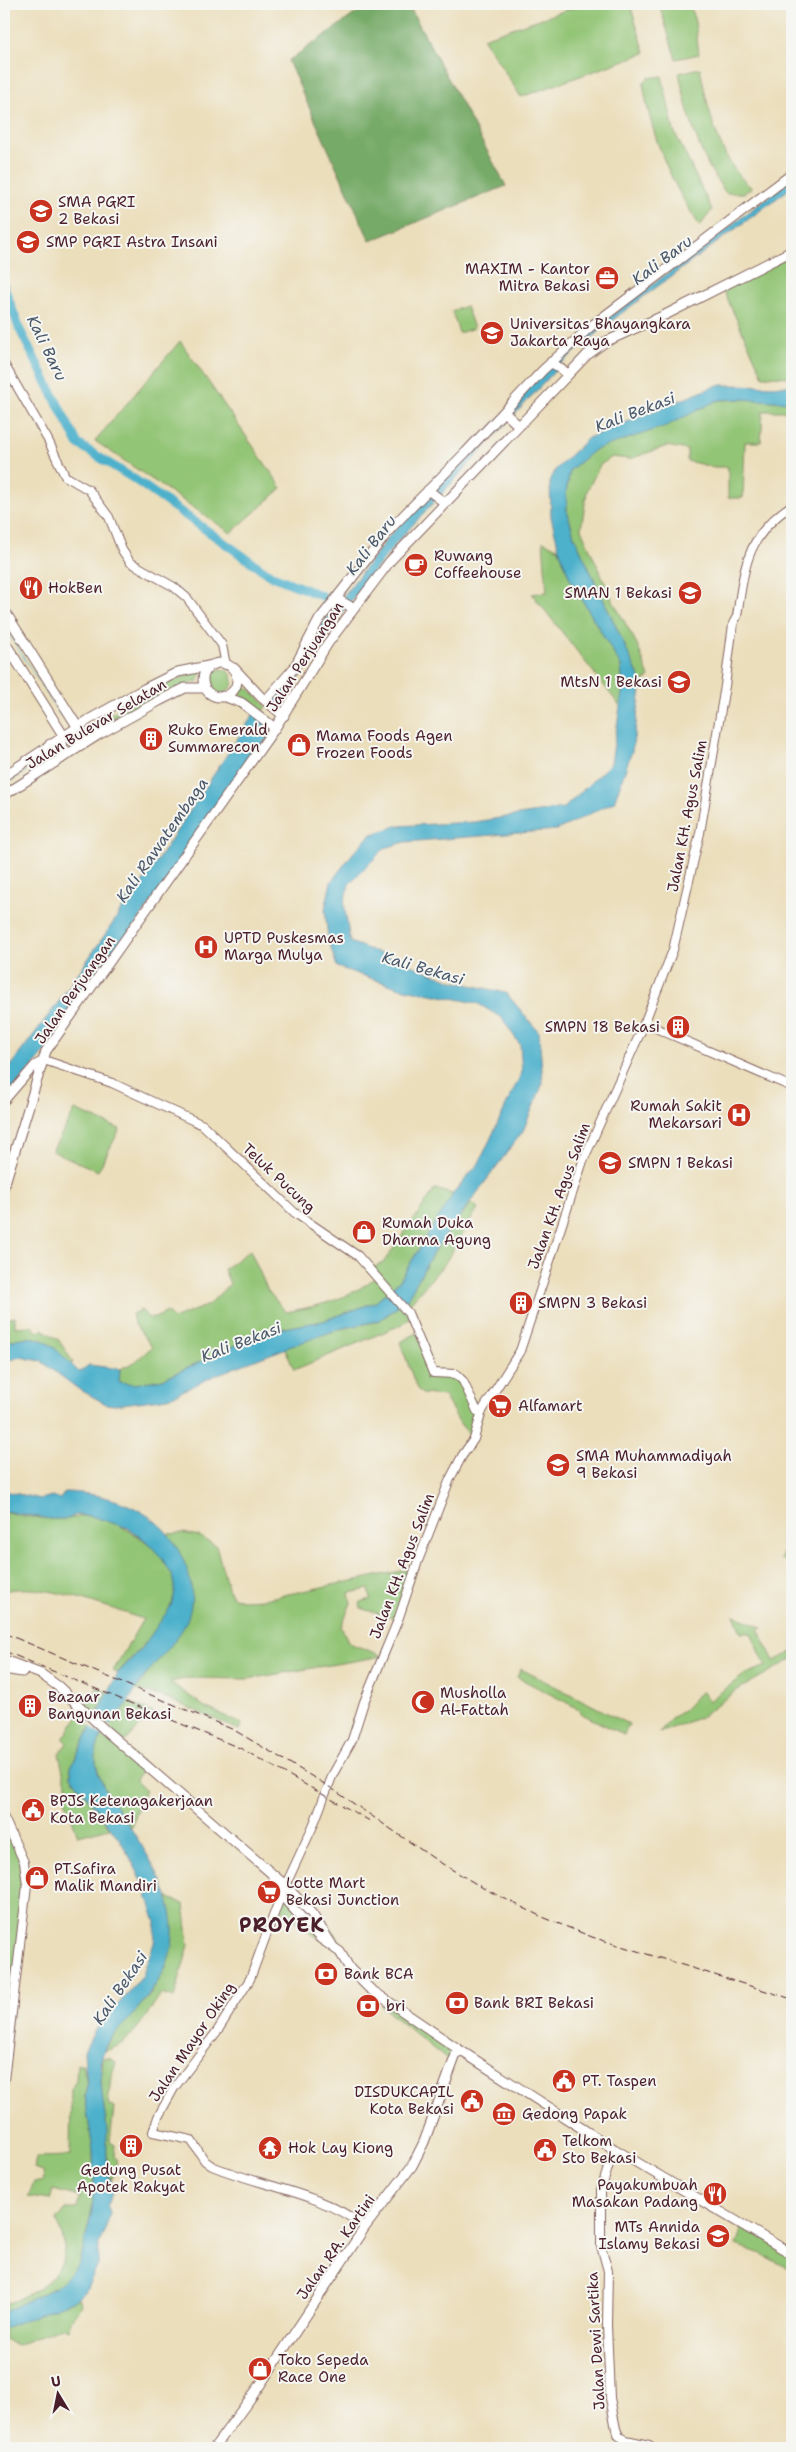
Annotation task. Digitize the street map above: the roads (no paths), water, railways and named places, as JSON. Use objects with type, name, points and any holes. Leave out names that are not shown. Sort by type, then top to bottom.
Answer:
[{"type":"main road","name":"Jalan Perjuangan","points":[[268,702],[294,668],[319,620],[338,600],[392,527],[429,491],[552,362],[633,294],[792,174]]},
{"type":"main road","name":"Jalan Perjuangan","points":[[4,1186],[44,1060],[51,1044],[282,714],[351,607],[442,502],[518,425],[564,372],[586,354],[605,342],[667,314],[792,251]]},
{"type":"main road","points":[[552,362],[564,372]]},
{"type":"main road","points":[[505,412],[518,425]]},
{"type":"main road","points":[[429,491],[442,502]]},
{"type":"main road","points":[[338,600],[351,607]]},
{"type":"main road","points":[[4,610],[78,726]]},
{"type":"main road","points":[[4,641],[61,732],[72,741],[88,742]]},
{"type":"main road","points":[[205,688],[204,674],[213,665],[228,665],[236,669],[261,697],[282,714]]},
{"type":"main road","name":"Jalan Bulevar Selatan","points":[[4,776],[50,744],[61,732],[78,726],[169,676],[213,665]]},
{"type":"main road","points":[[223,696],[231,693],[236,685],[236,676],[228,665]]},
{"type":"main road","points":[[199,667],[200,675],[195,686],[205,688],[212,695],[238,701],[273,726]]},
{"type":"main road","name":"Jalan Bulevar Selatan","points":[[4,795],[88,742],[182,689],[195,686]]},
{"type":"main road","points":[[61,732],[72,724],[72,718]]},
{"type":"main road","points":[[50,744],[61,744],[65,752],[60,760]]},
{"type":"main road","points":[[4,1660],[41,1674],[59,1687],[128,1751],[274,1878],[285,1885],[312,1914],[332,1945]]},
{"type":"main road","points":[[4,1669],[20,1671],[38,1678],[74,1702]]},
{"type":"main road","points":[[274,1878],[280,1895],[320,1938],[340,1952],[350,1969],[370,1989],[458,2049],[614,2149],[792,2254]]},
{"type":"main road","name":"Jalan RA. Kartini","points":[[214,2448],[258,2388],[365,2226],[415,2161],[458,2049]]},
{"type":"street","points":[[4,364],[65,476],[89,490],[109,517],[128,560],[174,587],[188,600],[222,645],[228,665]]},
{"type":"street","name":"Jalan KH. Agus Salim","points":[[285,1885],[333,1774],[352,1740],[364,1702],[398,1620],[450,1479],[474,1439],[482,1412],[520,1351],[583,1161],[669,963],[688,888],[716,743],[733,624],[737,616],[747,564],[755,541],[766,525],[792,505]]},
{"type":"street","points":[[644,1023],[792,1087]]},
{"type":"street","points":[[4,1101],[35,1065],[44,1060]]},
{"type":"street","name":"Teluk Pucung","points":[[44,1060],[112,1082],[203,1125],[295,1213],[358,1256],[408,1313],[433,1373],[456,1374],[462,1381],[477,1411],[482,1412]]},
{"type":"street","points":[[4,1818],[21,1853],[27,1880],[25,1918],[4,2080]]},
{"type":"street","name":"Jalan Mayor Oking","points":[[285,1885],[263,1948],[245,1989],[218,2030],[174,2088],[158,2117],[153,2132],[191,2140],[205,2161],[212,2166],[326,2203],[346,2213],[365,2226]]},
{"type":"street","name":"Jalan Dewi Sartika","points":[[614,2149],[602,2190],[600,2232],[601,2246],[608,2271],[606,2324],[610,2398],[616,2429],[620,2436],[626,2440],[649,2445],[653,2448]]},
{"type":"water","points":[[792,179],[792,187],[619,315],[564,361],[398,541],[333,624],[281,706],[274,701],[296,672],[322,624],[390,535],[549,366],[561,354]]},
{"type":"water","points":[[718,385],[792,386],[792,402],[741,399],[718,400],[666,426],[594,450],[570,470],[566,493],[567,511],[574,536],[642,683],[632,751],[614,802],[557,830],[405,842],[385,848],[349,884],[344,903],[350,942],[453,981],[506,993],[539,1032],[543,1083],[523,1131],[434,1251],[406,1301],[378,1321],[339,1329],[289,1347],[218,1374],[168,1398],[115,1405],[106,1404],[77,1388],[41,1361],[20,1357],[10,1360],[4,1365],[4,1344],[28,1337],[46,1342],[79,1372],[89,1365],[120,1369],[119,1382],[135,1384],[163,1379],[243,1342],[279,1329],[323,1321],[376,1302],[400,1280],[453,1194],[479,1163],[522,1072],[520,1045],[502,1018],[477,1003],[400,988],[337,967],[328,939],[325,909],[331,882],[353,853],[370,835],[396,826],[474,822],[564,808],[611,763],[623,688],[621,666],[570,579],[559,549],[551,517],[550,481],[556,469],[588,438]]},
{"type":"water","points":[[255,712],[275,728],[46,1051],[4,1101],[4,1074],[57,1004],[115,920],[137,884],[141,885]]},
{"type":"water","points":[[4,1491],[41,1499],[52,1496],[60,1499],[65,1492],[94,1495],[109,1498],[137,1509],[150,1517],[171,1538],[183,1559],[192,1594],[188,1618],[182,1630],[145,1676],[124,1708],[102,1735],[96,1755],[100,1779],[104,1787],[148,1855],[162,1883],[171,1912],[173,1927],[173,1941],[170,1954],[160,1978],[145,2000],[108,2042],[102,2059],[101,2080],[107,2131],[107,2167],[114,2188],[107,2205],[111,2214],[99,2244],[98,2265],[85,2292],[72,2301],[4,2328],[4,2312],[56,2287],[80,2263],[92,2210],[94,2181],[93,2151],[85,2096],[87,2085],[84,2052],[94,2032],[142,1977],[154,1943],[156,1922],[143,1883],[120,1840],[71,1776],[71,1767],[118,1673],[142,1648],[171,1606],[175,1592],[172,1575],[161,1557],[145,1540],[128,1528],[91,1516],[76,1515],[68,1519],[50,1519],[4,1511]]},
{"type":"waterway","name":"Kali Baru","points":[[4,286],[19,328],[78,444],[134,479],[270,575],[322,596],[337,607]]},
{"type":"waterway","points":[[7,631],[61,716]]},
{"type":"waterway","points":[[4,785],[58,751]]},
{"type":"railway","points":[[4,1633],[234,1730],[328,1786],[436,1860],[483,1888],[540,1916],[592,1937],[792,1999]]},
{"type":"railway","points":[[4,1651],[242,1749],[370,1821]]},
{"type":"place","name":"SMA PGRI 2 Bekasi","points":[[41,211]]},
{"type":"place","name":"SMP PGRI Astra Insani","points":[[28,242]]},
{"type":"place","name":"MAXIM - Kantor Mitra Bekasi","points":[[607,278]]},
{"type":"place","name":"Universitas Bhayangkara Jakarta Raya","points":[[492,333]]},
{"type":"place","name":"Ruwang Coffeehouse","points":[[416,565]]},
{"type":"place","name":"HokBen","points":[[31,588]]},
{"type":"place","name":"SMAN 1 Bekasi","points":[[690,593]]},
{"type":"place","name":"MtsN 1 Bekasi","points":[[679,682]]},
{"type":"place","name":"Ruko Emerald Summarecon","points":[[151,739]]},
{"type":"place","name":"Mama Foods Agen Frozen Foods","points":[[299,745]]},
{"type":"place","name":"UPTD Puskesmas Marga Mulya","points":[[206,947]]},
{"type":"place","name":"SMPN 18 Bekasi","points":[[678,1027]]},
{"type":"place","name":"Rumah Sakit Mekarsari","points":[[739,1115]]},
{"type":"place","name":"SMPN 1 Bekasi","points":[[610,1163]]},
{"type":"place","name":"Rumah Duka Dharma Agung","points":[[364,1232]]},
{"type":"place","name":"SMPN 3 Bekasi","points":[[521,1303]]},
{"type":"place","name":"Alfamart","points":[[500,1406]]},
{"type":"place","name":"SMA Muhammadiyah 9 Bekasi","points":[[558,1465]]},
{"type":"place","name":"Musholla Al-Fattah","points":[[423,1702]]},
{"type":"place","name":"Bazaar Bangunan Bekasi","points":[[30,1706]]},
{"type":"place","name":"BPJS Ketenagakerjaan Kota Bekasi","points":[[33,1810]]},
{"type":"place","name":"PT.Safira Malik Mandiri","points":[[37,1878]]},
{"type":"place","name":"Lotte Mart Bekasi Junction","points":[[269,1892]]},
{"type":"place","name":"Bank BCA","points":[[326,1974]]},
{"type":"place","name":"Bank BRI Bekasi","points":[[457,2003]]},
{"type":"place","name":"bri","points":[[368,2006]]},
{"type":"place","name":"PT. Taspen","points":[[564,2081]]},
{"type":"place","name":"DISDUKCAPIL Kota Bekasi","points":[[472,2101]]},
{"type":"place","name":"Gedong Papak","points":[[504,2114]]},
{"type":"place","name":"Gedung Pusat Apotek Rakyat","points":[[131,2146]]},
{"type":"place","name":"Hok Lay Kiong","points":[[270,2148]]},
{"type":"place","name":"Telkom Sto Bekasi","points":[[545,2150]]},
{"type":"place","name":"Payakumbuah Masakan Padang","points":[[715,2194]]},
{"type":"place","name":"MTs Annida Islamy Bekasi","points":[[718,2236]]},
{"type":"place","name":"Toko Sepeda Race One","points":[[260,2369]]},
{"type":"district","name":"PROYEK","points":[[282,1925]]},
{"type":"water label","name":"Kali Bekasi","points":[[635,412]]},
{"type":"water label","name":"Kali Rawatembaga","points":[[162,840]]},
{"type":"water label","name":"Kali Bekasi","points":[[423,968]]},
{"type":"water label","name":"Kali Bekasi","points":[[241,1342]]},
{"type":"water label","name":"Kali Bekasi","points":[[120,1988]]}]
